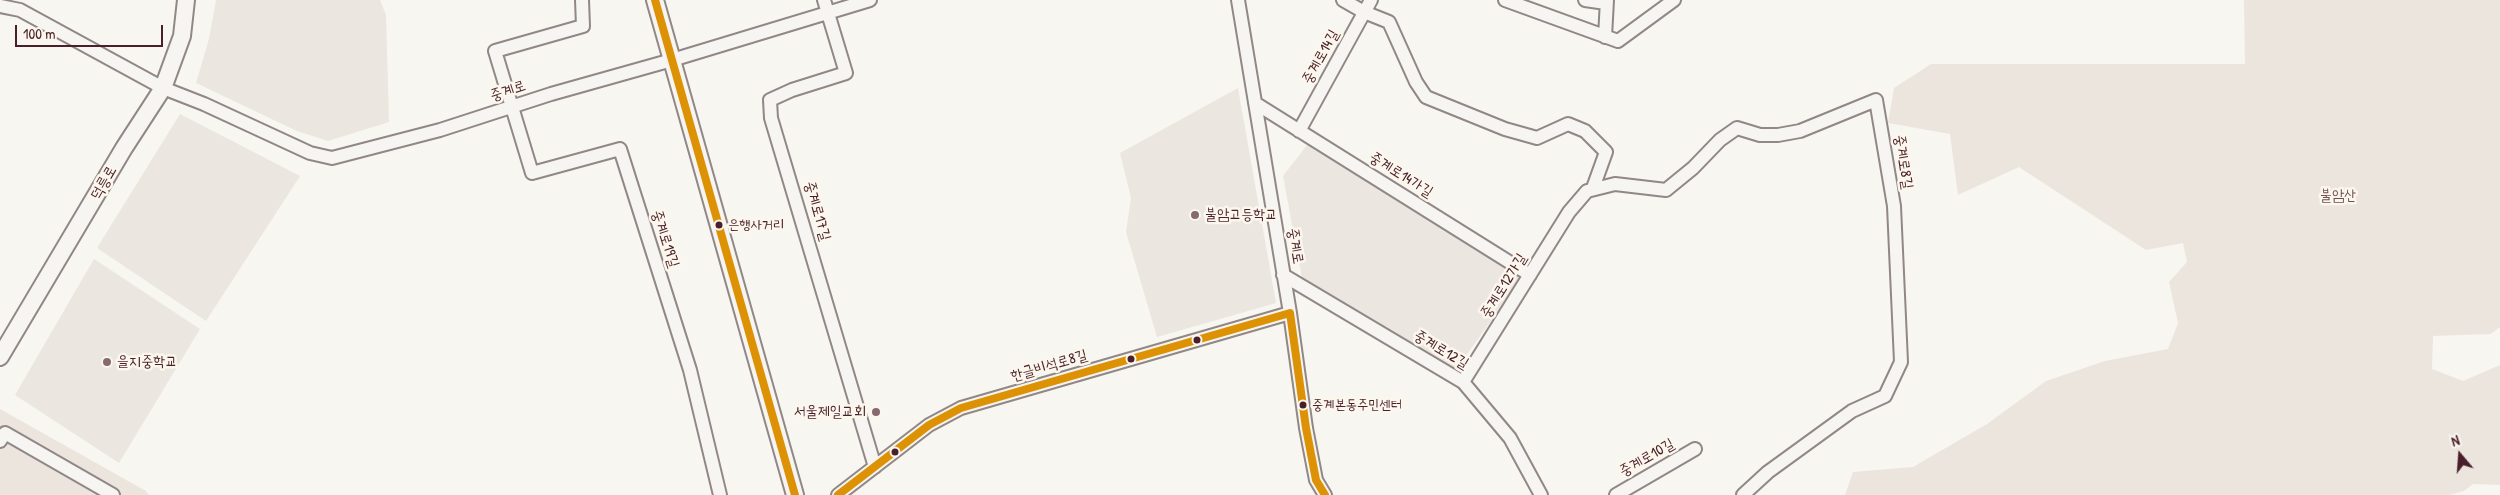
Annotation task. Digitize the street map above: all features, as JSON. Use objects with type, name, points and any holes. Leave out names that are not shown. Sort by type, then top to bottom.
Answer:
[{"type":"main road","name":"덕릉로","points":[[1,354],[124,148],[163,88],[182,36],[186,0]]},
{"type":"main road","points":[[655,0],[795,495]]},
{"type":"street","points":[[512,107],[495,51],[582,26],[582,0]]},
{"type":"street","points":[[824,0],[827,13]]},
{"type":"street","name":"중계로","points":[[0,6],[15,4],[163,88],[204,104],[310,153],[332,158],[440,130],[870,0]]},
{"type":"street","name":"중계로","points":[[1238,0],[1284,275],[1308,437],[1316,480],[1325,495]]},
{"type":"street","points":[[1343,0],[1364,12],[1389,22],[1416,82],[1426,98],[1504,129],[1537,138],[1568,124],[1585,131],[1606,152],[1593,188]]},
{"type":"street","name":"중계로14길","points":[[1299,131],[1371,0]]},
{"type":"street","points":[[1585,0],[1607,1],[1605,37]]},
{"type":"street","points":[[1510,1],[1618,41],[1674,0]]},
{"type":"street","name":"중계로17길","points":[[827,13],[846,73],[792,90],[770,100],[772,118],[876,467]]},
{"type":"street","name":"중계로8길","points":[[1593,188],[1615,184],[1666,190],[1693,168],[1720,140],[1737,128],[1760,135],[1778,135],[1800,131],[1876,100],[1894,206],[1900,362],[1886,396],[1852,412],[1768,472],[1743,495]]},
{"type":"street","name":"중계로14가길","points":[[1255,103],[1530,275]]},
{"type":"street","name":"중계로19길","points":[[512,107],[532,173],[620,149],[690,370],[720,495]]},
{"type":"street","name":"중계로12가길","points":[[1464,382],[1573,207],[1587,190],[1593,188]]},
{"type":"street","name":"중계로12길","points":[[1284,275],[1464,382],[1510,438],[1541,495]]},
{"type":"street","name":"한글비석로8길","points":[[838,495],[929,426],[961,408],[1290,313]]},
{"type":"street","points":[[0,441],[5,433],[112,495]]},
{"type":"street","name":"중계로10길","points":[[1616,495],[1695,448]]},
{"type":"shaded area","points":[[216,0],[380,0],[386,15],[389,122],[328,141],[297,131],[196,83],[209,39]]},
{"type":"shaded area","name":"불암고등학교","points":[[1238,88],[1276,303],[1157,337],[1126,232],[1131,198],[1120,153]]},
{"type":"shaded area","points":[[180,114],[300,176],[206,321],[97,248]]},
{"type":"shaded area","points":[[1311,140],[1523,276],[1455,371],[1405,344],[1302,278],[1283,176]]},
{"type":"shaded area","name":"을지중학교","points":[[94,259],[200,329],[119,463],[15,395]]},
{"type":"green space","name":"불암산","points":[[2244,0],[2500,0],[2500,327],[2491,334],[2433,336],[2432,369],[2463,381],[2500,365],[2500,485],[2473,484],[2464,491],[2449,495],[1845,495],[1853,472],[1913,467],[1987,424],[2046,381],[2105,361],[2168,349],[2178,323],[2169,282],[2187,262],[2183,243],[2146,250],[2019,167],[1958,195],[1950,134],[1888,123],[1894,88],[1931,64],[2245,64]]},
{"type":"green space","points":[[0,409],[146,491],[149,495],[0,495]]},
{"type":"transit line","points":[[655,0],[795,495]]},
{"type":"transit line","points":[[838,495],[929,425],[961,408],[1290,313],[1306,428],[1316,480],[1325,495]]},
{"type":"place","name":"불암고등학교","points":[[1195,215]]},
{"type":"place","name":"은행사거리","points":[[719,225]]},
{"type":"place","name":"을지중학교","points":[[107,362]]},
{"type":"place","name":"중계본동주민센터","points":[[1303,405]]},
{"type":"place","name":"서울제일교회","points":[[876,412]]}]
